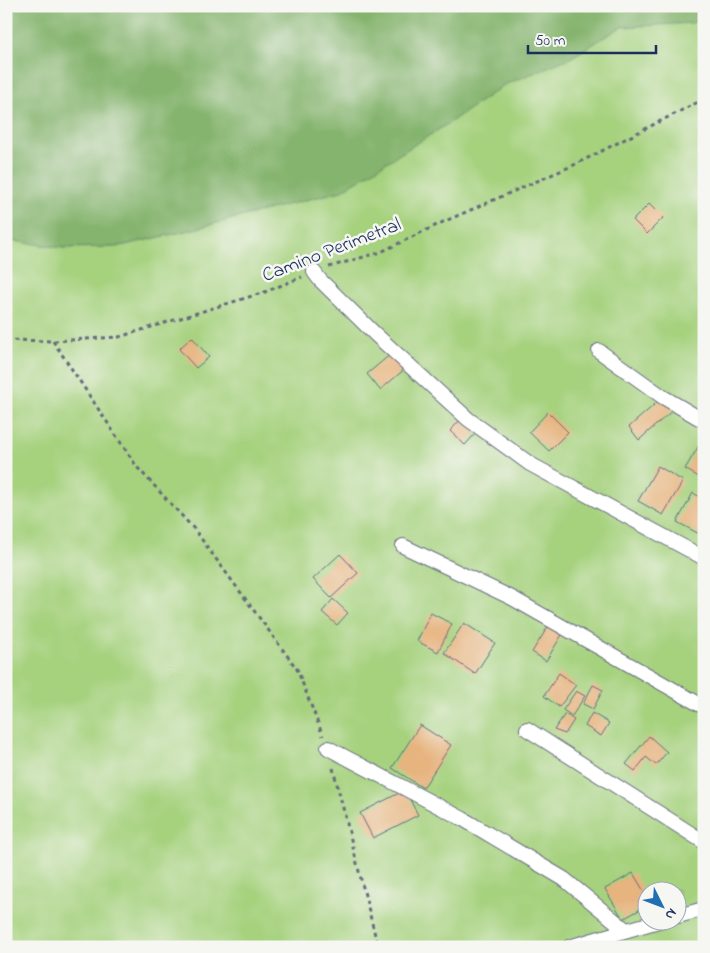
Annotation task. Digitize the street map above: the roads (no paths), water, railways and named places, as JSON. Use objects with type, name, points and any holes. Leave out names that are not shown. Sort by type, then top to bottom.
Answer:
[{"type":"street","points":[[314,272],[375,334],[468,419],[530,464],[704,558]]},
{"type":"street","points":[[599,351],[663,397],[704,421]]},
{"type":"street","points":[[403,546],[512,598],[704,707]]},
{"type":"street","points":[[527,729],[704,842]]},
{"type":"street","points":[[328,748],[463,819],[564,879],[626,930]]},
{"type":"street","points":[[688,913],[704,909]]},
{"type":"street","points":[[569,947],[638,927]]}]
